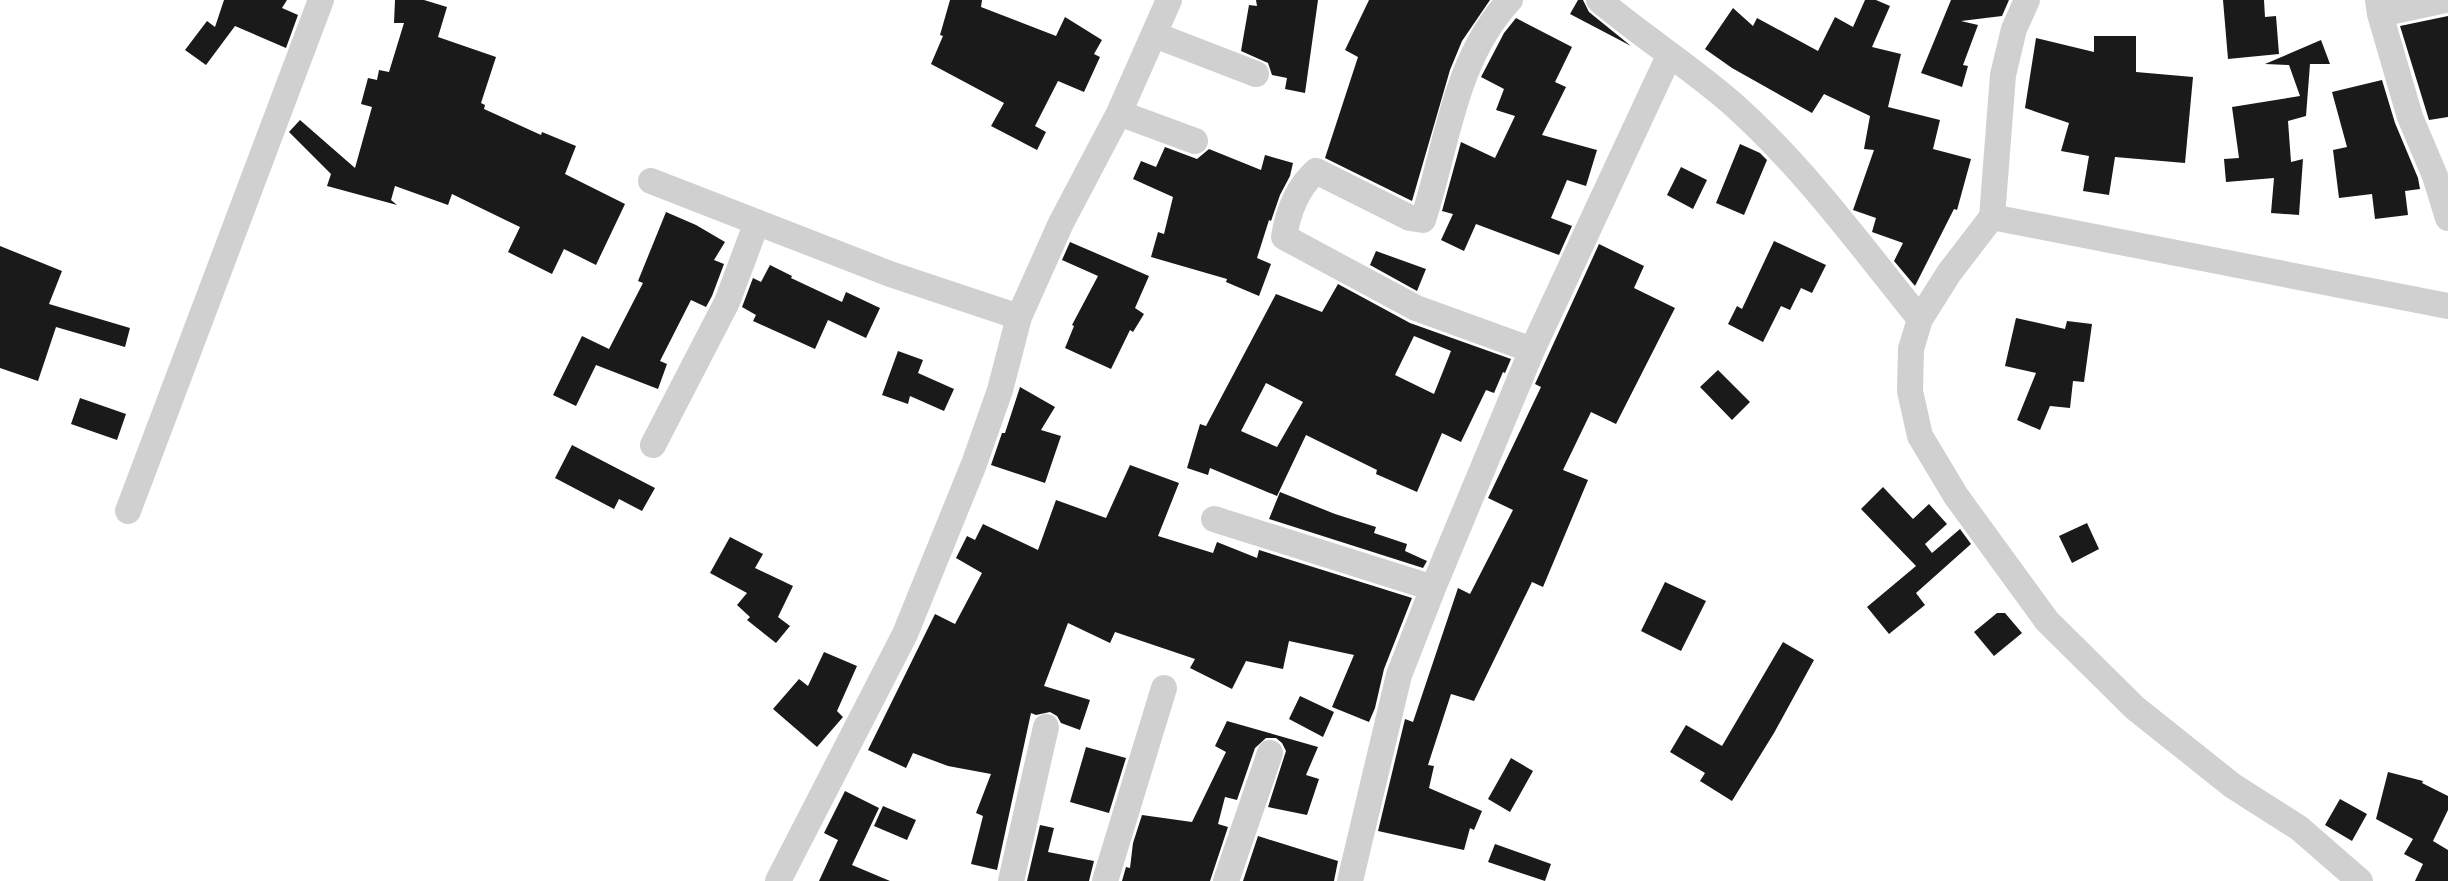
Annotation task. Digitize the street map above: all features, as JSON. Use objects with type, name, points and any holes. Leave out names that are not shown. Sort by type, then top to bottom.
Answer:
[{"type":"street","points":[[128,511],[321,0]]},
{"type":"street","points":[[778,881],[905,634],[974,464],[1000,390],[1019,317],[1061,223],[1119,113],[1169,0]]},
{"type":"street","points":[[1510,0],[1496,15],[1467,69],[1446,128],[1423,220],[1410,218],[1316,171],[1305,181],[1288,216],[1284,237],[1416,308],[1532,350]]},
{"type":"street","points":[[1599,0],[1733,104],[1780,149],[1920,319]]},
{"type":"street","points":[[2027,0],[2014,29],[2003,75],[1992,217],[1949,273],[1920,319],[1911,349],[1910,391],[1920,436],[1956,496],[2047,621],[2135,708],[2233,786],[2299,828],[2360,881]]},
{"type":"street","points":[[2446,0],[2379,7],[2410,117],[2435,176],[2448,218]]},
{"type":"street","points":[[1155,35],[1256,74]]},
{"type":"street","points":[[1350,881],[1399,675],[1532,350],[1669,56]]},
{"type":"street","points":[[1119,113],[1195,141]]},
{"type":"street","points":[[651,181],[890,274],[1019,317]]},
{"type":"street","points":[[1992,217],[2448,306]]},
{"type":"street","points":[[653,445],[727,302],[757,222]]},
{"type":"street","points":[[1214,519],[1433,588]]},
{"type":"street","points":[[1105,881],[1164,688]]},
{"type":"street","points":[[1011,881],[1046,727]]},
{"type":"street","points":[[1226,881],[1270,753]]},
{"type":"building","points":[[224,0],[287,0],[282,8],[298,15],[286,48],[235,26],[206,65],[185,50],[207,21],[215,27]]},
{"type":"building","points":[[395,0],[424,0],[447,7],[438,37],[496,57],[481,103],[485,105],[484,109],[541,135],[542,132],[576,146],[565,174],[625,204],[596,265],[564,249],[552,274],[508,252],[520,227],[452,194],[448,205],[395,186],[391,200],[397,205],[327,186],[331,174],[289,132],[300,120],[355,168],[372,107],[361,104],[368,78],[377,80],[379,70],[389,72],[404,23],[394,23]]},
{"type":"building","points":[[950,0],[982,0],[981,7],[1056,36],[1065,17],[1102,40],[1094,54],[1100,57],[1084,92],[1058,81],[1035,126],[1046,132],[1037,150],[991,126],[1004,103],[931,64],[943,36],[940,35]]},
{"type":"building","points":[[1256,0],[1318,0],[1305,93],[1285,89],[1287,78],[1272,75],[1268,63],[1241,51],[1249,5],[1257,6]]},
{"type":"building","points":[[1369,0],[1490,0],[1462,41],[1450,70],[1412,201],[1325,158],[1358,57],[1345,50]]},
{"type":"building","points":[[1578,0],[1583,0],[1589,12],[1631,46],[1570,14]]},
{"type":"building","points":[[1865,0],[1876,0],[1890,6],[1872,47],[1901,54],[1888,107],[1940,120],[1933,149],[1971,159],[1957,210],[1954,209],[1915,286],[1894,261],[1903,243],[1872,232],[1876,218],[1853,210],[1874,150],[1864,149],[1870,116],[1824,94],[1812,113],[1732,68],[1705,49],[1733,8],[1753,26],[1757,18],[1818,51],[1835,17],[1853,27]]},
{"type":"building","points":[[1951,0],[2009,0],[2002,16],[1961,21],[1978,25],[1963,65],[1968,66],[1962,87],[1921,73]]},
{"type":"building","points":[[2223,0],[2264,0],[2265,17],[2276,16],[2279,54],[2228,59]]},
{"type":"building","points":[[2448,16],[2448,117],[2429,120],[2400,26]]},
{"type":"building","points":[[1516,18],[1572,47],[1555,82],[1566,87],[1542,135],[1597,150],[1586,186],[1567,180],[1551,218],[1572,226],[1559,255],[1476,224],[1464,251],[1441,240],[1453,214],[1442,211],[1461,142],[1495,158],[1515,116],[1496,110],[1504,89],[1481,77],[1504,33]]},
{"type":"building","points":[[2094,36],[2136,36],[2136,72],[2193,77],[2185,163],[2115,157],[2109,195],[2083,191],[2089,156],[2061,151],[2069,123],[2025,108],[2036,38],[2094,52]]},
{"type":"building","points":[[2321,40],[2330,64],[2310,64],[2306,116],[2288,121],[2291,162],[2303,159],[2299,215],[2271,213],[2274,178],[2226,182],[2224,159],[2239,158],[2232,107],[2300,96],[2289,65],[2265,64]]},
{"type":"building","points":[[2382,80],[2420,189],[2405,191],[2408,215],[2375,219],[2372,194],[2339,198],[2333,150],[2347,147],[2332,92]]},
{"type":"building","points":[[1740,144],[1760,153],[1767,160],[1744,215],[1716,203]]},
{"type":"building","points":[[1165,147],[1197,159],[1209,149],[1261,170],[1265,155],[1293,163],[1257,258],[1271,264],[1259,296],[1226,282],[1227,279],[1151,257],[1158,232],[1164,234],[1173,197],[1133,179],[1141,161],[1156,167]]},
{"type":"building","points":[[1681,167],[1707,180],[1693,209],[1667,195]]},
{"type":"building","points":[[666,212],[725,242],[714,260],[724,264],[712,296],[706,307],[691,300],[660,361],[667,364],[658,389],[596,365],[576,406],[553,395],[582,336],[609,349],[643,283],[638,281]]},
{"type":"building","points":[[1774,241],[1826,265],[1812,293],[1801,288],[1790,310],[1781,306],[1763,342],[1728,324],[1737,306],[1742,309]]},
{"type":"building","points":[[1070,242],[1149,276],[1135,308],[1144,314],[1133,332],[1130,330],[1111,369],[1065,348],[1072,325],[1098,276],[1062,260]]},
{"type":"building","points":[[1599,244],[1644,266],[1634,288],[1675,308],[1616,424],[1591,412],[1563,470],[1588,480],[1543,587],[1532,582],[1474,701],[1451,694],[1428,765],[1434,766],[1429,788],[1482,811],[1474,830],[1470,828],[1464,850],[1378,831],[1405,719],[1413,722],[1458,588],[1470,594],[1513,510],[1488,498],[1541,387],[1535,384]]},
{"type":"building","points":[[0,246],[62,271],[49,304],[130,328],[125,347],[56,327],[38,381],[0,368]]},
{"type":"building","points":[[1376,251],[1426,269],[1417,291],[1370,265]]},
{"type":"building","points":[[770,265],[842,302],[846,292],[880,308],[866,338],[828,320],[815,349],[753,321],[756,315],[742,307],[753,278],[761,282]]},
{"type":"building","points":[[1338,284],[1410,323],[1511,359],[1494,393],[1486,390],[1461,442],[1442,433],[1417,492],[1376,474],[1377,470],[1306,435],[1277,496],[1210,468],[1208,475],[1187,468],[1200,424],[1206,426],[1276,294],[1322,312]],"holes":[[[1414,336],[1451,351],[1434,394],[1395,375]],[[1266,383],[1303,402],[1277,447],[1241,431]]]},
{"type":"building","points":[[2016,318],[2065,329],[2067,321],[2092,324],[2084,382],[2073,381],[2070,408],[2050,406],[2040,430],[2017,420],[2036,373],[2005,366]]},
{"type":"building","points":[[898,351],[923,360],[918,373],[954,389],[944,411],[910,396],[908,404],[882,395]]},
{"type":"building","points":[[1718,370],[1750,402],[1732,420],[1700,387]]},
{"type":"building","points":[[1020,387],[1055,407],[1041,430],[1061,436],[1045,483],[991,465]]},
{"type":"building","points":[[80,398],[126,414],[117,440],[71,424]]},
{"type":"building","points":[[572,445],[655,488],[642,511],[619,499],[614,509],[555,478]]},
{"type":"building","points":[[1130,465],[1179,483],[1158,536],[1213,553],[1217,542],[1257,558],[1259,550],[1412,598],[1384,669],[1375,708],[1369,722],[1332,707],[1354,655],[1289,641],[1283,669],[1246,661],[1232,689],[1190,668],[1195,659],[1115,632],[1110,643],[1068,623],[1044,686],[1090,700],[1080,730],[1061,723],[1050,712],[1031,713],[997,870],[971,864],[983,816],[976,813],[991,774],[948,766],[913,753],[906,768],[868,750],[935,614],[955,624],[982,573],[956,558],[967,536],[975,540],[983,524],[1038,550],[1056,500],[1106,518]]},
{"type":"building","points":[[1883,487],[1913,519],[1929,504],[1947,524],[1925,544],[1932,553],[1960,529],[1971,544],[1916,593],[1925,605],[1889,634],[1867,607],[1916,566],[1861,509]]},
{"type":"building","points":[[1280,492],[1376,527],[1374,533],[1407,544],[1405,551],[1427,561],[1423,568],[1269,519]]},
{"type":"building","points":[[2087,523],[2099,549],[2072,563],[2059,536]]},
{"type":"building","points":[[730,537],[763,554],[755,568],[793,586],[778,617],[790,626],[776,643],[747,620],[750,617],[737,605],[747,593],[710,573]]},
{"type":"building","points":[[1665,582],[1706,601],[1681,651],[1641,631]]},
{"type":"building","points":[[1997,613],[2005,613],[2022,633],[1994,656],[1974,632]]},
{"type":"building","points":[[1783,642],[1814,660],[1732,801],[1700,781],[1705,773],[1670,752],[1686,725],[1722,746]]},
{"type":"building","points":[[824,652],[857,666],[837,711],[843,717],[817,747],[773,709],[799,679],[808,686]]},
{"type":"building","points":[[1300,696],[1334,712],[1323,737],[1289,719]]},
{"type":"building","points":[[1227,721],[1318,747],[1306,775],[1319,779],[1307,815],[1268,807],[1286,751],[1276,738],[1266,738],[1255,748],[1237,800],[1225,797],[1218,824],[1228,827],[1210,881],[1122,881],[1126,867],[1130,868],[1133,843],[1142,815],[1192,822],[1226,752],[1215,746]]},
{"type":"building","points":[[1086,747],[1126,758],[1109,813],[1070,802]]},
{"type":"building","points":[[1511,758],[1533,771],[1510,812],[1488,799]]},
{"type":"building","points":[[2388,772],[2423,781],[2448,796],[2448,810],[2433,841],[2448,850],[2448,881],[2415,881],[2423,864],[2404,854],[2413,839],[2376,819]]},
{"type":"building","points":[[845,791],[879,808],[852,865],[890,881],[819,881],[838,840],[824,833]]},
{"type":"building","points":[[2340,799],[2367,814],[2352,841],[2325,825]]},
{"type":"building","points":[[883,806],[916,820],[907,840],[874,826]]},
{"type":"building","points":[[1040,825],[1054,828],[1048,852],[1094,861],[1089,881],[1027,881]]},
{"type":"building","points":[[1258,836],[1338,861],[1334,881],[1243,881]]},
{"type":"building","points":[[1495,844],[1551,864],[1545,881],[1488,862]]}]
